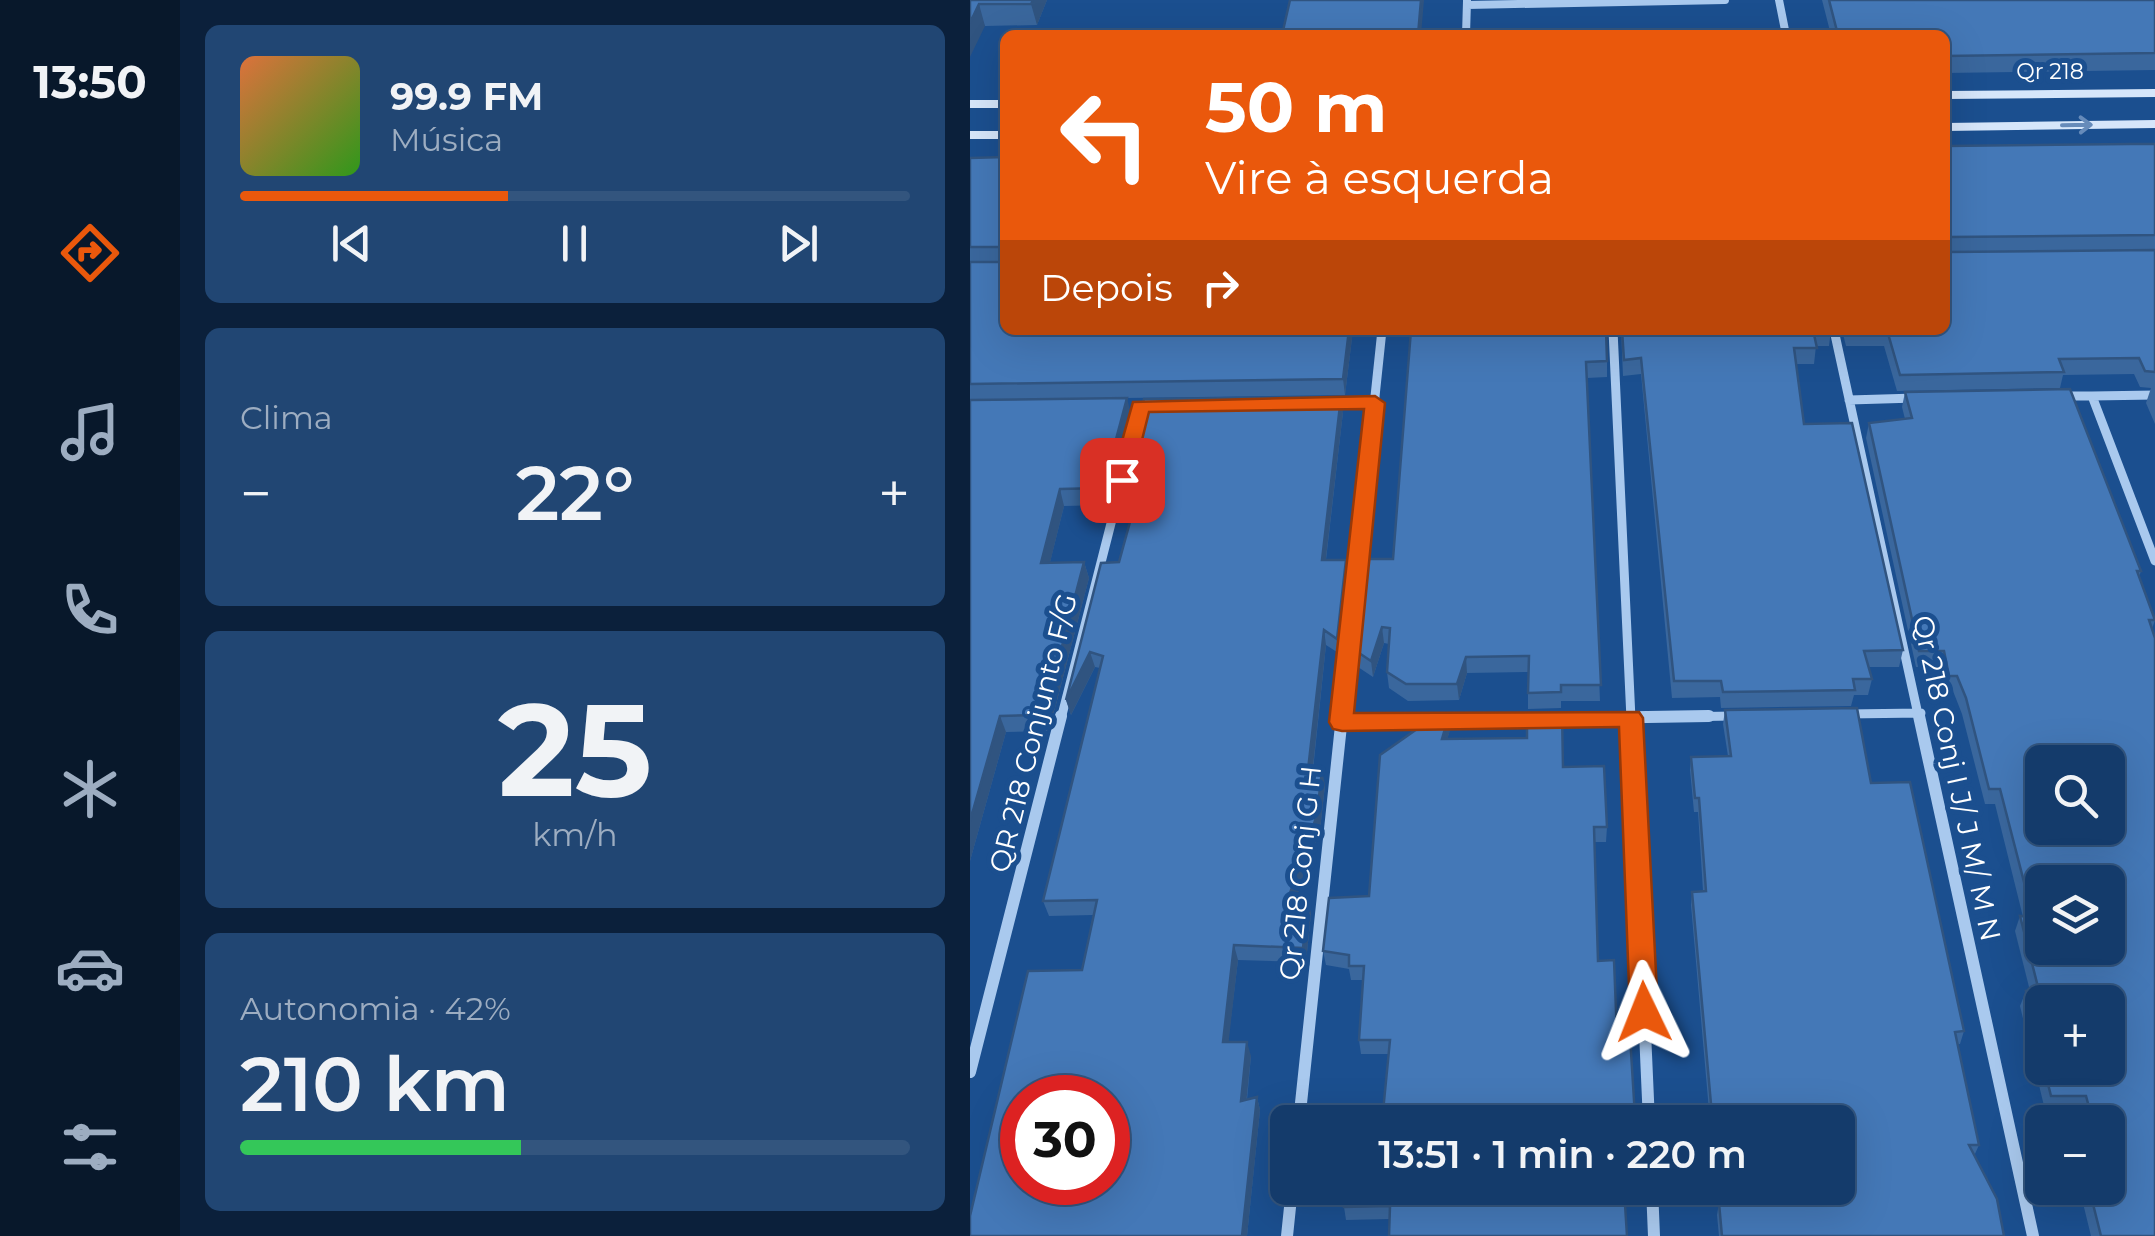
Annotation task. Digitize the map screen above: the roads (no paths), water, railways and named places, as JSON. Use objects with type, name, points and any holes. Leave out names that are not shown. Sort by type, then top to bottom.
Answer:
[{"type":"main road","name":"Qr 218","points":[[1950,95],[2147,93]]},
{"type":"main road","points":[[2025,126],[2012,116],[2010,109],[2017,104],[2147,93]]},
{"type":"main road","points":[[970,104],[1000,104]]},
{"type":"main road","points":[[1950,127],[2155,124]]},
{"type":"main road","points":[[970,135],[1000,134]]},
{"type":"street","points":[[1466,30],[1467,2],[1724,0]]},
{"type":"street","points":[[1779,0],[1785,30]]},
{"type":"street","name":"Qr 218 Conj G H","points":[[1301,1105],[1382,335]]},
{"type":"street","points":[[1613,335],[1648,1105]]},
{"type":"street","name":"Qr 218 Conj I J/ J M/ M N","points":[[1835,335],[2033,1236]]},
{"type":"street","points":[[2055,396],[2155,395]]},
{"type":"street","points":[[2092,396],[2155,561]]},
{"type":"street","points":[[1849,400],[1924,398]]},
{"type":"street","points":[[1316,404],[1375,403]]},
{"type":"street","points":[[1122,406],[1160,406]]},
{"type":"street","name":"QR 218 Conjunto F/G","points":[[970,1072],[1140,406]]},
{"type":"street","points":[[1824,715],[1920,713]]},
{"type":"street","points":[[1342,722],[1746,716]]},
{"type":"street","points":[[1287,1236],[1290,1205]]},
{"type":"street","points":[[1653,1205],[1654,1236]]}]
